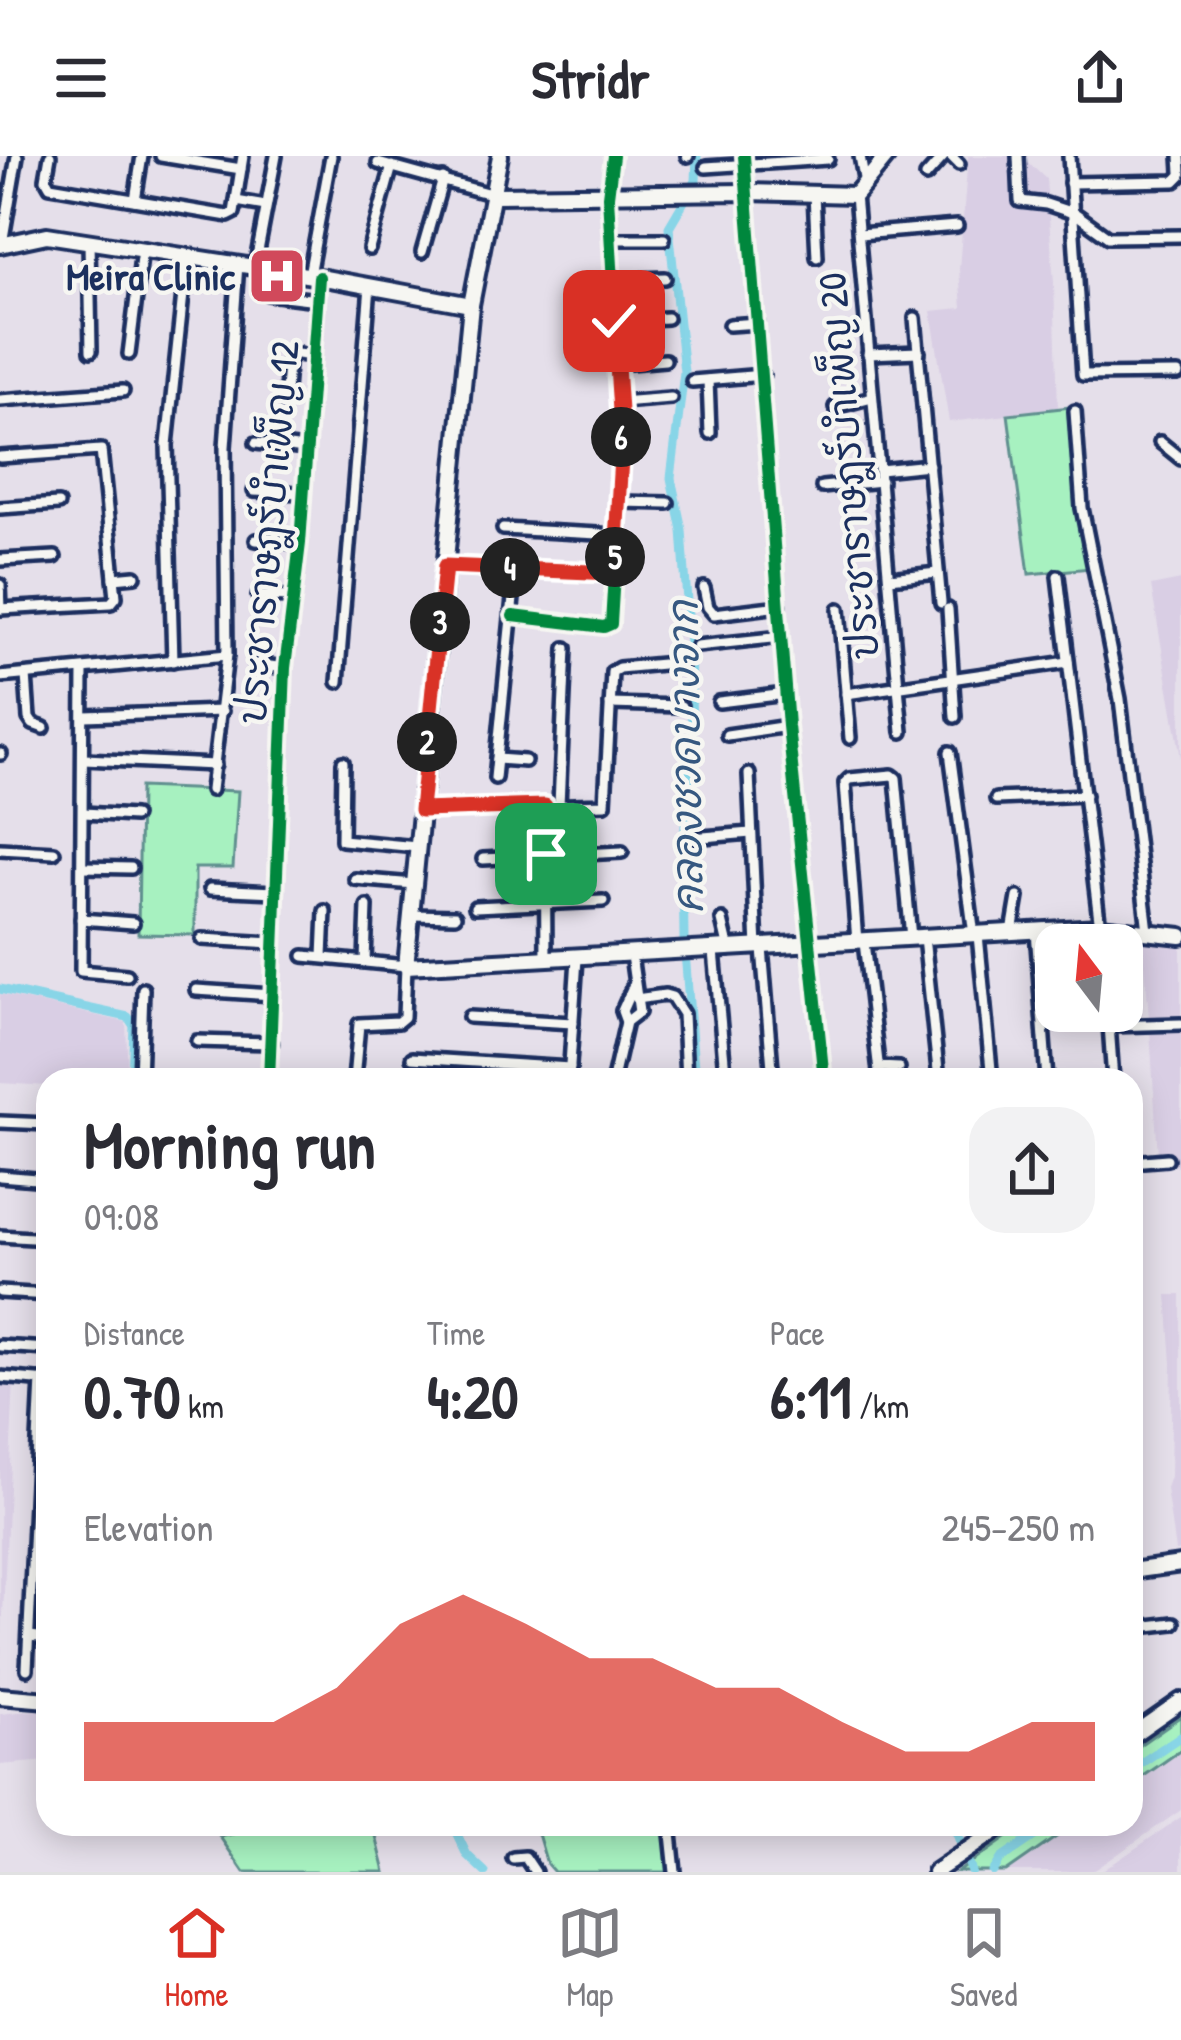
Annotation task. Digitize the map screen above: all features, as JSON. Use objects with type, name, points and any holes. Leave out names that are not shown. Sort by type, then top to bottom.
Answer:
[{"type":"main road","points":[[500,156],[471,305],[406,966],[1035,930]]},
{"type":"main road","points":[[494,195],[860,190],[887,156]]},
{"type":"main road","points":[[1,244],[47,235],[471,305]]},
{"type":"main road","points":[[1143,931],[1181,936]]},
{"type":"main road","points":[[1143,1569],[1181,1564]]},
{"type":"main road","points":[[0,1696],[36,1699]]},
{"type":"main road","points":[[0,1709],[36,1701]]},
{"type":"main road","points":[[1143,1728],[1181,1701]]},
{"type":"main road","points":[[941,1868],[989,1836]]},
{"type":"street","points":[[1,244],[17,156]]},
{"type":"street","points":[[50,156],[46,179],[50,186],[228,216],[234,213],[244,156]]},
{"type":"street","points":[[135,200],[142,156]]},
{"type":"street","points":[[161,156],[241,169]]},
{"type":"street","points":[[255,267],[276,156]]},
{"type":"street","name":"ประชาราษฎร์บำเพ็ญ 12","points":[[269,1068],[285,668],[300,544],[317,300],[314,276],[331,156]]},
{"type":"street","points":[[513,616],[608,627],[619,502],[620,402],[608,196],[613,156]]},
{"type":"street","name":"ประชาราษฎร์บำเพ็ญ 20","points":[[860,156],[859,234],[902,732]]},
{"type":"street","points":[[1018,156],[1019,201],[1076,214],[1108,237],[1181,236]]},
{"type":"street","points":[[1069,156],[1083,376],[1178,374]]},
{"type":"street","points":[[1070,183],[1175,181],[1181,174],[1180,156]]},
{"type":"street","points":[[706,166],[829,159]]},
{"type":"street","points":[[926,176],[951,159]]},
{"type":"street","points":[[744,161],[788,726],[823,1068]]},
{"type":"street","points":[[378,163],[494,195]]},
{"type":"street","points":[[369,249],[392,166]]},
{"type":"street","points":[[422,252],[443,179]]},
{"type":"street","points":[[814,194],[817,257]]},
{"type":"street","points":[[236,201],[266,206]]},
{"type":"street","points":[[859,234],[957,226]]},
{"type":"street","points":[[610,239],[664,239]]},
{"type":"street","points":[[89,241],[91,351]]},
{"type":"street","points":[[129,354],[142,249]]},
{"type":"street","points":[[173,661],[166,445],[187,256]]},
{"type":"street","points":[[212,790],[226,656],[225,447],[238,264]]},
{"type":"street","points":[[612,280],[665,278]]},
{"type":"street","points":[[338,682],[370,286]]},
{"type":"street","points":[[268,294],[317,300]]},
{"type":"street","points":[[614,321],[667,317]]},
{"type":"street","points":[[915,318],[956,717]]},
{"type":"street","points":[[729,325],[758,323]]},
{"type":"street","points":[[868,354],[919,352]]},
{"type":"street","points":[[285,402],[289,353],[313,356]]},
{"type":"street","points":[[618,364],[665,360]]},
{"type":"street","points":[[692,381],[763,375]]},
{"type":"street","points":[[708,380],[710,434]]},
{"type":"street","points":[[0,400],[124,391]]},
{"type":"street","points":[[620,402],[671,398]]},
{"type":"street","points":[[835,407],[872,398]]},
{"type":"street","points":[[1075,411],[1082,508],[1120,699],[1148,931]]},
{"type":"street","points":[[1160,442],[1181,459]]},
{"type":"street","points":[[256,443],[304,449]]},
{"type":"street","points":[[0,457],[101,451],[116,597],[111,602],[1,609],[0,585]]},
{"type":"street","points":[[822,487],[928,465]]},
{"type":"street","points":[[254,491],[302,494]]},
{"type":"street","points":[[619,502],[668,502]]},
{"type":"street","points":[[0,508],[58,504]]},
{"type":"street","points":[[503,529],[617,536]]},
{"type":"street","points":[[256,540],[300,544]]},
{"type":"street","points":[[0,560],[55,557]]},
{"type":"street","points":[[445,566],[614,573]]},
{"type":"street","points":[[495,778],[516,568]]},
{"type":"street","points":[[889,578],[938,573]]},
{"type":"street","points":[[114,578],[135,576]]},
{"type":"street","points":[[1058,576],[1100,924]]},
{"type":"street","points":[[704,588],[714,614],[780,606]]},
{"type":"street","points":[[258,596],[294,597]]},
{"type":"street","points":[[839,609],[850,738]]},
{"type":"street","points":[[697,646],[782,637]]},
{"type":"street","points":[[559,805],[566,648]]},
{"type":"street","points":[[0,676],[226,656]]},
{"type":"street","points":[[421,810],[605,804],[612,672],[684,662]]},
{"type":"street","points":[[846,694],[1068,662]]},
{"type":"street","points":[[255,664],[285,668]]},
{"type":"street","points":[[83,670],[81,971],[127,975]]},
{"type":"street","points":[[26,675],[29,718],[44,728]]},
{"type":"street","points":[[719,702],[786,694]]},
{"type":"street","points":[[610,704],[681,706]]},
{"type":"street","points":[[86,716],[222,711]]},
{"type":"street","points":[[727,734],[788,726]]},
{"type":"street","points":[[950,752],[991,1068]]},
{"type":"street","points":[[84,759],[215,765]]},
{"type":"street","points":[[497,759],[525,761]]},
{"type":"street","points":[[343,762],[342,840],[418,847]]},
{"type":"street","points":[[749,774],[772,1068]]},
{"type":"street","points":[[899,1068],[879,1066],[860,942],[844,783],[849,779],[896,778],[937,1068]]},
{"type":"street","points":[[996,799],[1085,795]]},
{"type":"street","points":[[545,806],[546,959]]},
{"type":"street","points":[[84,813],[134,816]]},
{"type":"street","points":[[691,838],[751,833]]},
{"type":"street","points":[[0,848],[54,852]]},
{"type":"street","points":[[483,859],[622,852]]},
{"type":"street","points":[[83,867],[131,868]]},
{"type":"street","points":[[355,879],[414,884]]},
{"type":"street","points":[[210,890],[276,892]]},
{"type":"street","points":[[1012,932],[1018,897]]},
{"type":"street","points":[[475,907],[603,901]]},
{"type":"street","points":[[365,961],[367,906]]},
{"type":"street","points":[[323,957],[326,911]]},
{"type":"street","points":[[412,915],[455,916]]},
{"type":"street","points":[[81,920],[133,922]]},
{"type":"street","points":[[722,920],[725,1068]]},
{"type":"street","points":[[202,939],[274,943]]},
{"type":"street","points":[[626,1022],[639,1012],[631,955]]},
{"type":"street","points":[[304,956],[406,966],[404,1017],[398,1022],[359,1024],[355,1068]]},
{"type":"street","points":[[569,1068],[577,958]]},
{"type":"street","points":[[616,1068],[626,1022],[622,1011],[634,985]]},
{"type":"street","points":[[140,1068],[142,989]]},
{"type":"street","points":[[196,990],[273,994]]},
{"type":"street","points":[[636,999],[665,995],[678,1005],[683,1014],[685,1068]]},
{"type":"street","points":[[469,1017],[573,1023]]},
{"type":"street","points":[[1143,1025],[1181,1024]]},
{"type":"street","points":[[1043,1032],[1046,1068]]},
{"type":"street","points":[[1110,1032],[1112,1068]]},
{"type":"street","points":[[196,1041],[272,1043]]},
{"type":"street","points":[[412,1058],[510,1068]]},
{"type":"street","points":[[0,1122],[36,1124]]},
{"type":"street","points":[[1143,1161],[1167,1160]]},
{"type":"street","points":[[0,1176],[36,1179]]},
{"type":"street","points":[[0,1236],[36,1238]]},
{"type":"street","points":[[0,1292],[36,1294]]},
{"type":"street","points":[[0,1346],[36,1348]]},
{"type":"street","points":[[0,1377],[36,1379]]},
{"type":"street","points":[[27,1669],[36,1521]]},
{"type":"street","points":[[30,1615],[36,1615]]},
{"type":"street","points":[[1143,1627],[1174,1623]]},
{"type":"street","points":[[29,1636],[36,1636]]},
{"type":"street","points":[[671,1836],[675,1872]]},
{"type":"street","points":[[513,1858],[525,1857],[535,1872]]},
{"type":"shaded area","points":[[968,156],[1021,156],[1046,179],[1058,409],[949,422],[931,311],[962,308],[959,269]]},
{"type":"shaded area","points":[[1181,580],[1181,758],[1151,586]]},
{"type":"shaded area","points":[[1143,936],[1181,943],[1181,1018],[1149,1019]]},
{"type":"shaded area","points":[[0,994],[126,1022],[128,1068],[36,1068],[36,1085],[0,1083]]},
{"type":"shaded area","points":[[1181,1030],[1181,1165],[1176,1166],[1174,1155],[1158,1156],[1150,1031]]},
{"type":"shaded area","points":[[1167,1295],[1181,1295],[1181,1550],[1175,1551],[1166,1488],[1172,1363]]},
{"type":"shaded area","points":[[0,1379],[14,1380],[0,1678]]},
{"type":"shaded area","points":[[36,1710],[36,1762],[0,1765],[0,1714]]},
{"type":"shaded area","points":[[1181,1750],[1181,1810],[1092,1872],[1006,1872],[1058,1836],[1143,1836],[1143,1777]]},
{"type":"shaded area","points":[[1181,1817],[1181,1872],[1101,1872]]},
{"type":"green space","points":[[1071,407],[1078,499],[1091,568],[1029,574],[1008,414]]},
{"type":"green space","points":[[140,787],[238,791],[233,868],[195,868],[195,935],[138,934]]},
{"type":"green space","points":[[1181,1716],[1181,1750],[1143,1777],[1143,1743]]},
{"type":"green space","points":[[376,1836],[385,1872],[244,1872],[220,1837]]},
{"type":"green space","points":[[539,1836],[668,1836],[672,1872],[554,1872]]},
{"type":"green space","points":[[1009,1836],[1058,1836],[1006,1872],[958,1872]]},
{"type":"waterway","name":"คลองชวดบางจาก","points":[[694,1068],[683,854],[692,733],[690,644],[682,530],[671,478],[684,372],[669,227],[696,181],[697,156]]},
{"type":"waterway","points":[[0,989],[128,1017],[134,1026],[132,1068]]},
{"type":"waterway","points":[[1143,1762],[1181,1736]]},
{"type":"waterway","points":[[458,1836],[467,1855],[485,1872]]},
{"type":"waterway","name":"คลองชวดบางจาก","points":[[958,1836],[972,1872]]},
{"type":"waterway","points":[[993,1872],[1001,1859],[1035,1836]]},
{"type":"cycle path","points":[[513,616],[611,624],[622,441],[608,196],[613,156]]},
{"type":"cycle path","points":[[744,156],[788,726],[823,1068]]},
{"type":"cycle path","points":[[269,1068],[285,668],[300,543],[319,277]]},
{"type":"place","name":"Meira Clinic","points":[[277,276]]},
{"type":"route","points":[[546,854],[545,806],[421,810],[445,566],[614,573],[622,441],[614,321]]}]
